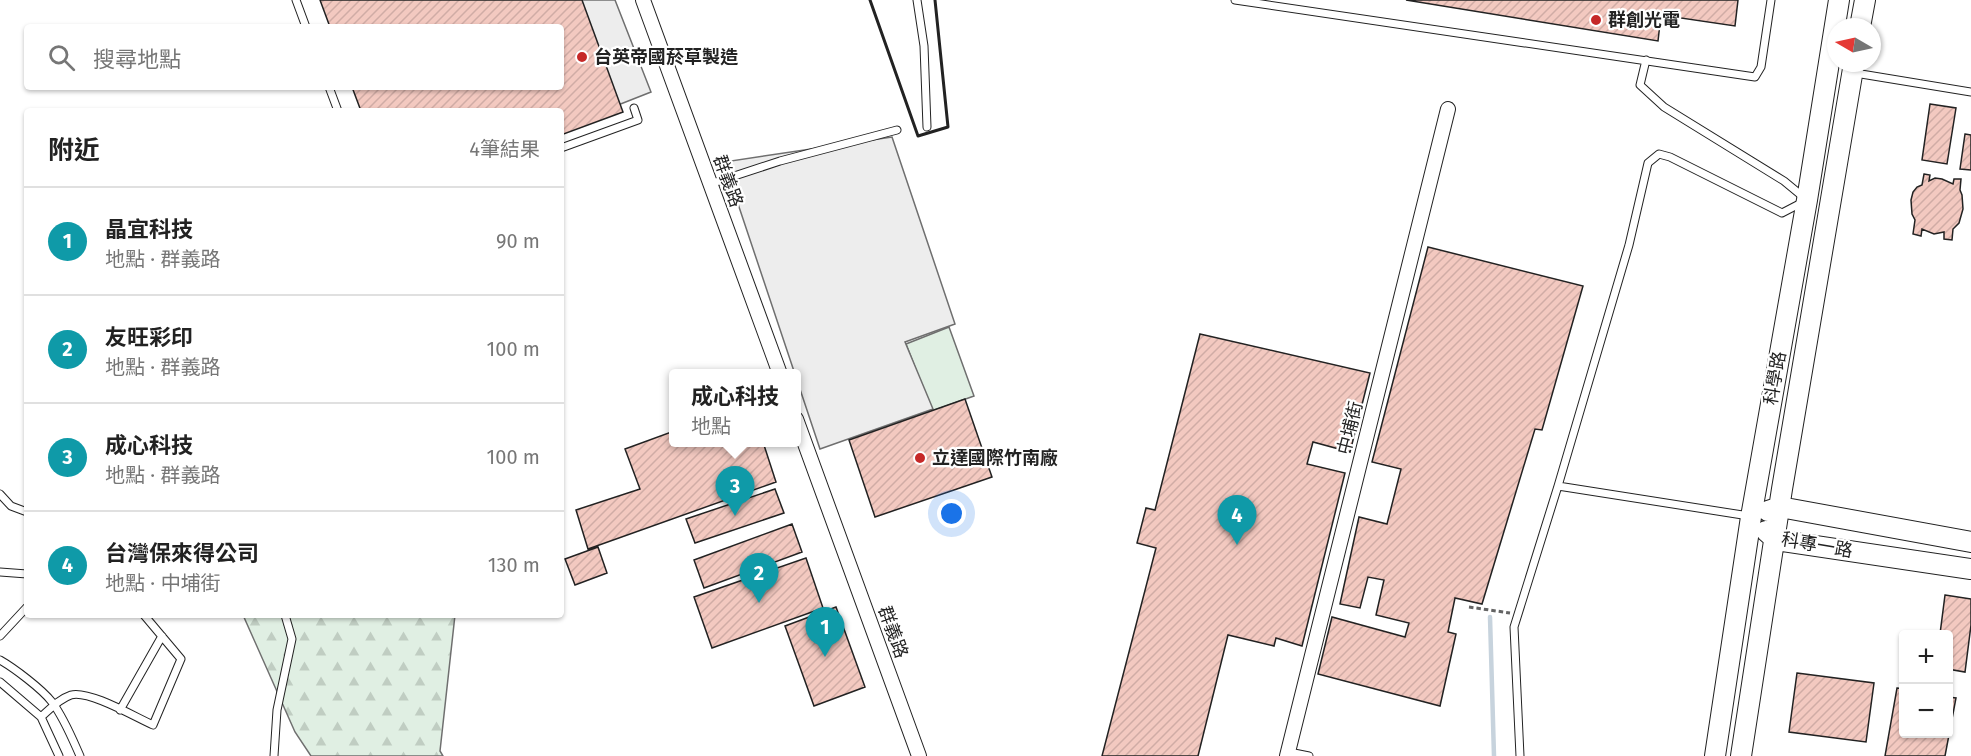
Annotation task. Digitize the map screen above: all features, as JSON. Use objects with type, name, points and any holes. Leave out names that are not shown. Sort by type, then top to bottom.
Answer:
[{"type":"street","name":"群義路","points":[[643,0],[778,369]]},
{"type":"street","name":"科學路","points":[[1715,756],[1751,516],[1807,200],[1839,0]]},
{"type":"street","points":[[1862,18],[1865,0]]},
{"type":"street","name":"科學路","points":[[1742,756],[1780,507],[1853,72]]},
{"type":"street","name":"中埔街","points":[[1288,754],[1448,109]]},
{"type":"street","points":[[1807,200],[1832,204]]},
{"type":"street","name":"群義路","points":[[801,433],[919,756]]},
{"type":"street","name":"科專一路","points":[[1971,542],[1780,507],[1751,516],[1776,540],[1971,569]]},
{"type":"lane","points":[[296,0],[305,24]]},
{"type":"lane","points":[[917,0],[924,46],[927,127]]},
{"type":"lane","points":[[1235,0],[1755,76],[1761,67],[1771,0]]},
{"type":"lane","points":[[1520,756],[1514,627],[1629,245],[1648,163],[1659,154],[1670,157],[1782,213],[1807,200],[1784,181],[1664,107],[1640,85],[1646,60]]},
{"type":"lane","points":[[1874,72],[1971,92]]},
{"type":"lane","points":[[330,90],[337,108]]},
{"type":"lane","points":[[564,147],[638,120],[634,108]]},
{"type":"lane","points":[[710,184],[780,161],[897,130]]},
{"type":"lane","points":[[1558,486],[1751,516]]},
{"type":"lane","points":[[0,494],[10,506],[24,511]]},
{"type":"lane","points":[[0,572],[24,574]]},
{"type":"lane","points":[[0,636],[24,610]]},
{"type":"lane","points":[[41,717],[53,705],[72,695],[87,695],[153,725],[181,659],[147,618]]},
{"type":"lane","points":[[274,756],[277,710],[291,639],[286,618]]},
{"type":"lane","points":[[120,710],[162,636]]},
{"type":"lane","points":[[0,660],[50,700],[67,727],[80,756]]},
{"type":"lane","points":[[0,682],[41,717],[59,756]]},
{"type":"lane","points":[[1288,754],[1309,756]]},
{"type":"path","points":[[1469,607],[1517,615]]},
{"type":"green space","points":[[949,327],[974,396],[932,411],[906,344]]},
{"type":"green space","points":[[244,618],[455,618],[440,751],[443,756],[311,756],[295,732]]},
{"type":"shaded area","points":[[571,0],[615,0],[651,92],[613,107]]},
{"type":"shaded area","points":[[892,137],[955,324],[905,342],[933,409],[820,449],[801,392],[801,369],[793,369],[724,162]]},
{"type":"building","name":"台英帝國菸草製造","points":[[320,0],[582,0],[623,112],[564,134],[564,108],[360,108],[353,90],[564,90],[564,24],[329,24]]},
{"type":"building","name":"群創光電","points":[[1406,0],[1738,0],[1735,26],[1661,15],[1658,41]]},
{"type":"building","points":[[1930,104],[1956,108],[1947,164],[1922,160]]},
{"type":"building","points":[[1965,134],[1971,135],[1971,170],[1960,169]]},
{"type":"building","points":[[1924,174],[1930,175],[1929,181],[1935,178],[1953,184],[1954,179],[1961,179],[1963,209],[1959,223],[1953,229],[1952,240],[1944,239],[1944,232],[1934,234],[1922,229],[1921,236],[1913,234],[1915,220],[1911,200],[1913,192],[1922,185]]},
{"type":"building","points":[[1428,247],[1583,286],[1542,430],[1535,429],[1482,604],[1455,598],[1448,632],[1456,634],[1440,706],[1318,674],[1332,617],[1405,637],[1409,623],[1376,615],[1384,580],[1368,577],[1360,608],[1340,604],[1359,517],[1387,524],[1401,469],[1372,462]]},
{"type":"building","points":[[1200,334],[1370,373],[1350,452],[1313,442],[1307,464],[1345,473],[1302,646],[1276,638],[1274,646],[1228,635],[1198,756],[1102,756],[1156,548],[1137,543],[1146,508],[1155,510]]},
{"type":"building","name":"立達國際竹南廠","points":[[965,399],[992,477],[875,517],[849,440]]},
{"type":"building","points":[[669,433],[669,447],[765,447],[776,482],[588,549],[576,510],[640,489],[625,449]]},
{"type":"building","points":[[775,489],[784,513],[695,543],[686,519]]},
{"type":"building","points":[[792,524],[802,552],[704,588],[694,560]]},
{"type":"building","points":[[598,547],[607,573],[575,585],[565,559]]},
{"type":"building","points":[[806,558],[823,608],[712,648],[694,597]]},
{"type":"building","points":[[1945,595],[1971,599],[1971,625],[1965,672],[1953,670],[1953,630],[1941,630]]},
{"type":"building","points":[[836,607],[865,687],[814,706],[785,626]]},
{"type":"building","points":[[1797,673],[1874,683],[1866,742],[1789,732]]},
{"type":"building","points":[[1897,688],[1899,688],[1899,738],[1948,738],[1945,756],[1885,756]]},
{"type":"building","points":[[1953,698],[1956,698],[1953,714]]},
{"type":"waterway","points":[[1490,617],[1494,756]]},
{"type":"wall","points":[[870,0],[918,136],[948,127],[935,0]]},
{"type":"place","name":"群創光電","points":[[1596,20]]},
{"type":"place","name":"台英帝國菸草製造","points":[[582,57]]},
{"type":"place","name":"立達國際竹南廠","points":[[920,458]]},
{"type":"place","name":"成心科技","points":[[735,516]]},
{"type":"place","name":"台灣保來得公司","points":[[1237,545]]},
{"type":"place","name":"友旺彩印","points":[[759,603]]},
{"type":"place","name":"晶宜科技","points":[[825,657]]}]
